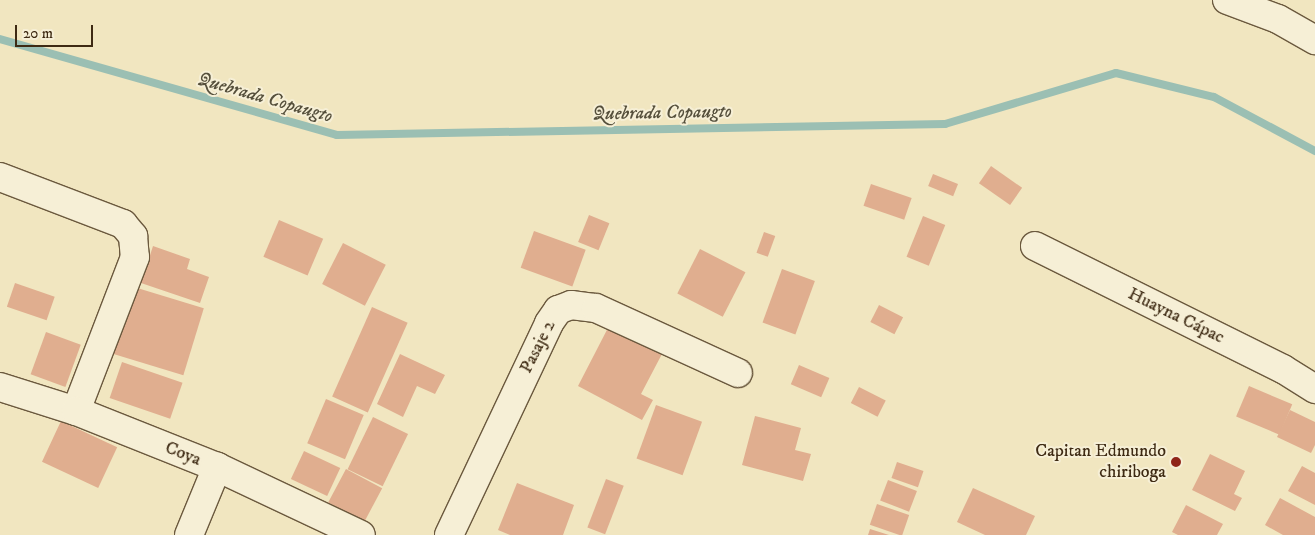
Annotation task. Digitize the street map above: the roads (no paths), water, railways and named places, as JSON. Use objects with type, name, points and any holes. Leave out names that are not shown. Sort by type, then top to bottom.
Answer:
[{"type":"street","points":[[1228,0],[1278,19],[1315,40]]},
{"type":"street","points":[[0,177],[123,224],[134,236],[135,257],[76,411]]},
{"type":"street","name":"Huayna Cápac","points":[[1035,246],[1283,369],[1315,389]]},
{"type":"street","name":"Pasaje 2","points":[[449,535],[548,323],[558,310],[572,304],[596,308],[738,373]]},
{"type":"street","name":"Coya","points":[[0,388],[76,411],[218,467],[361,535]]},
{"type":"street","points":[[189,535],[218,467]]},
{"type":"waterway","name":"Quebrada Copaugto","points":[[0,39],[337,135],[945,124],[1116,73],[1214,97],[1315,151]]},
{"type":"place","name":"Capitan Edmundo chiriboga","points":[[1176,462]]}]
